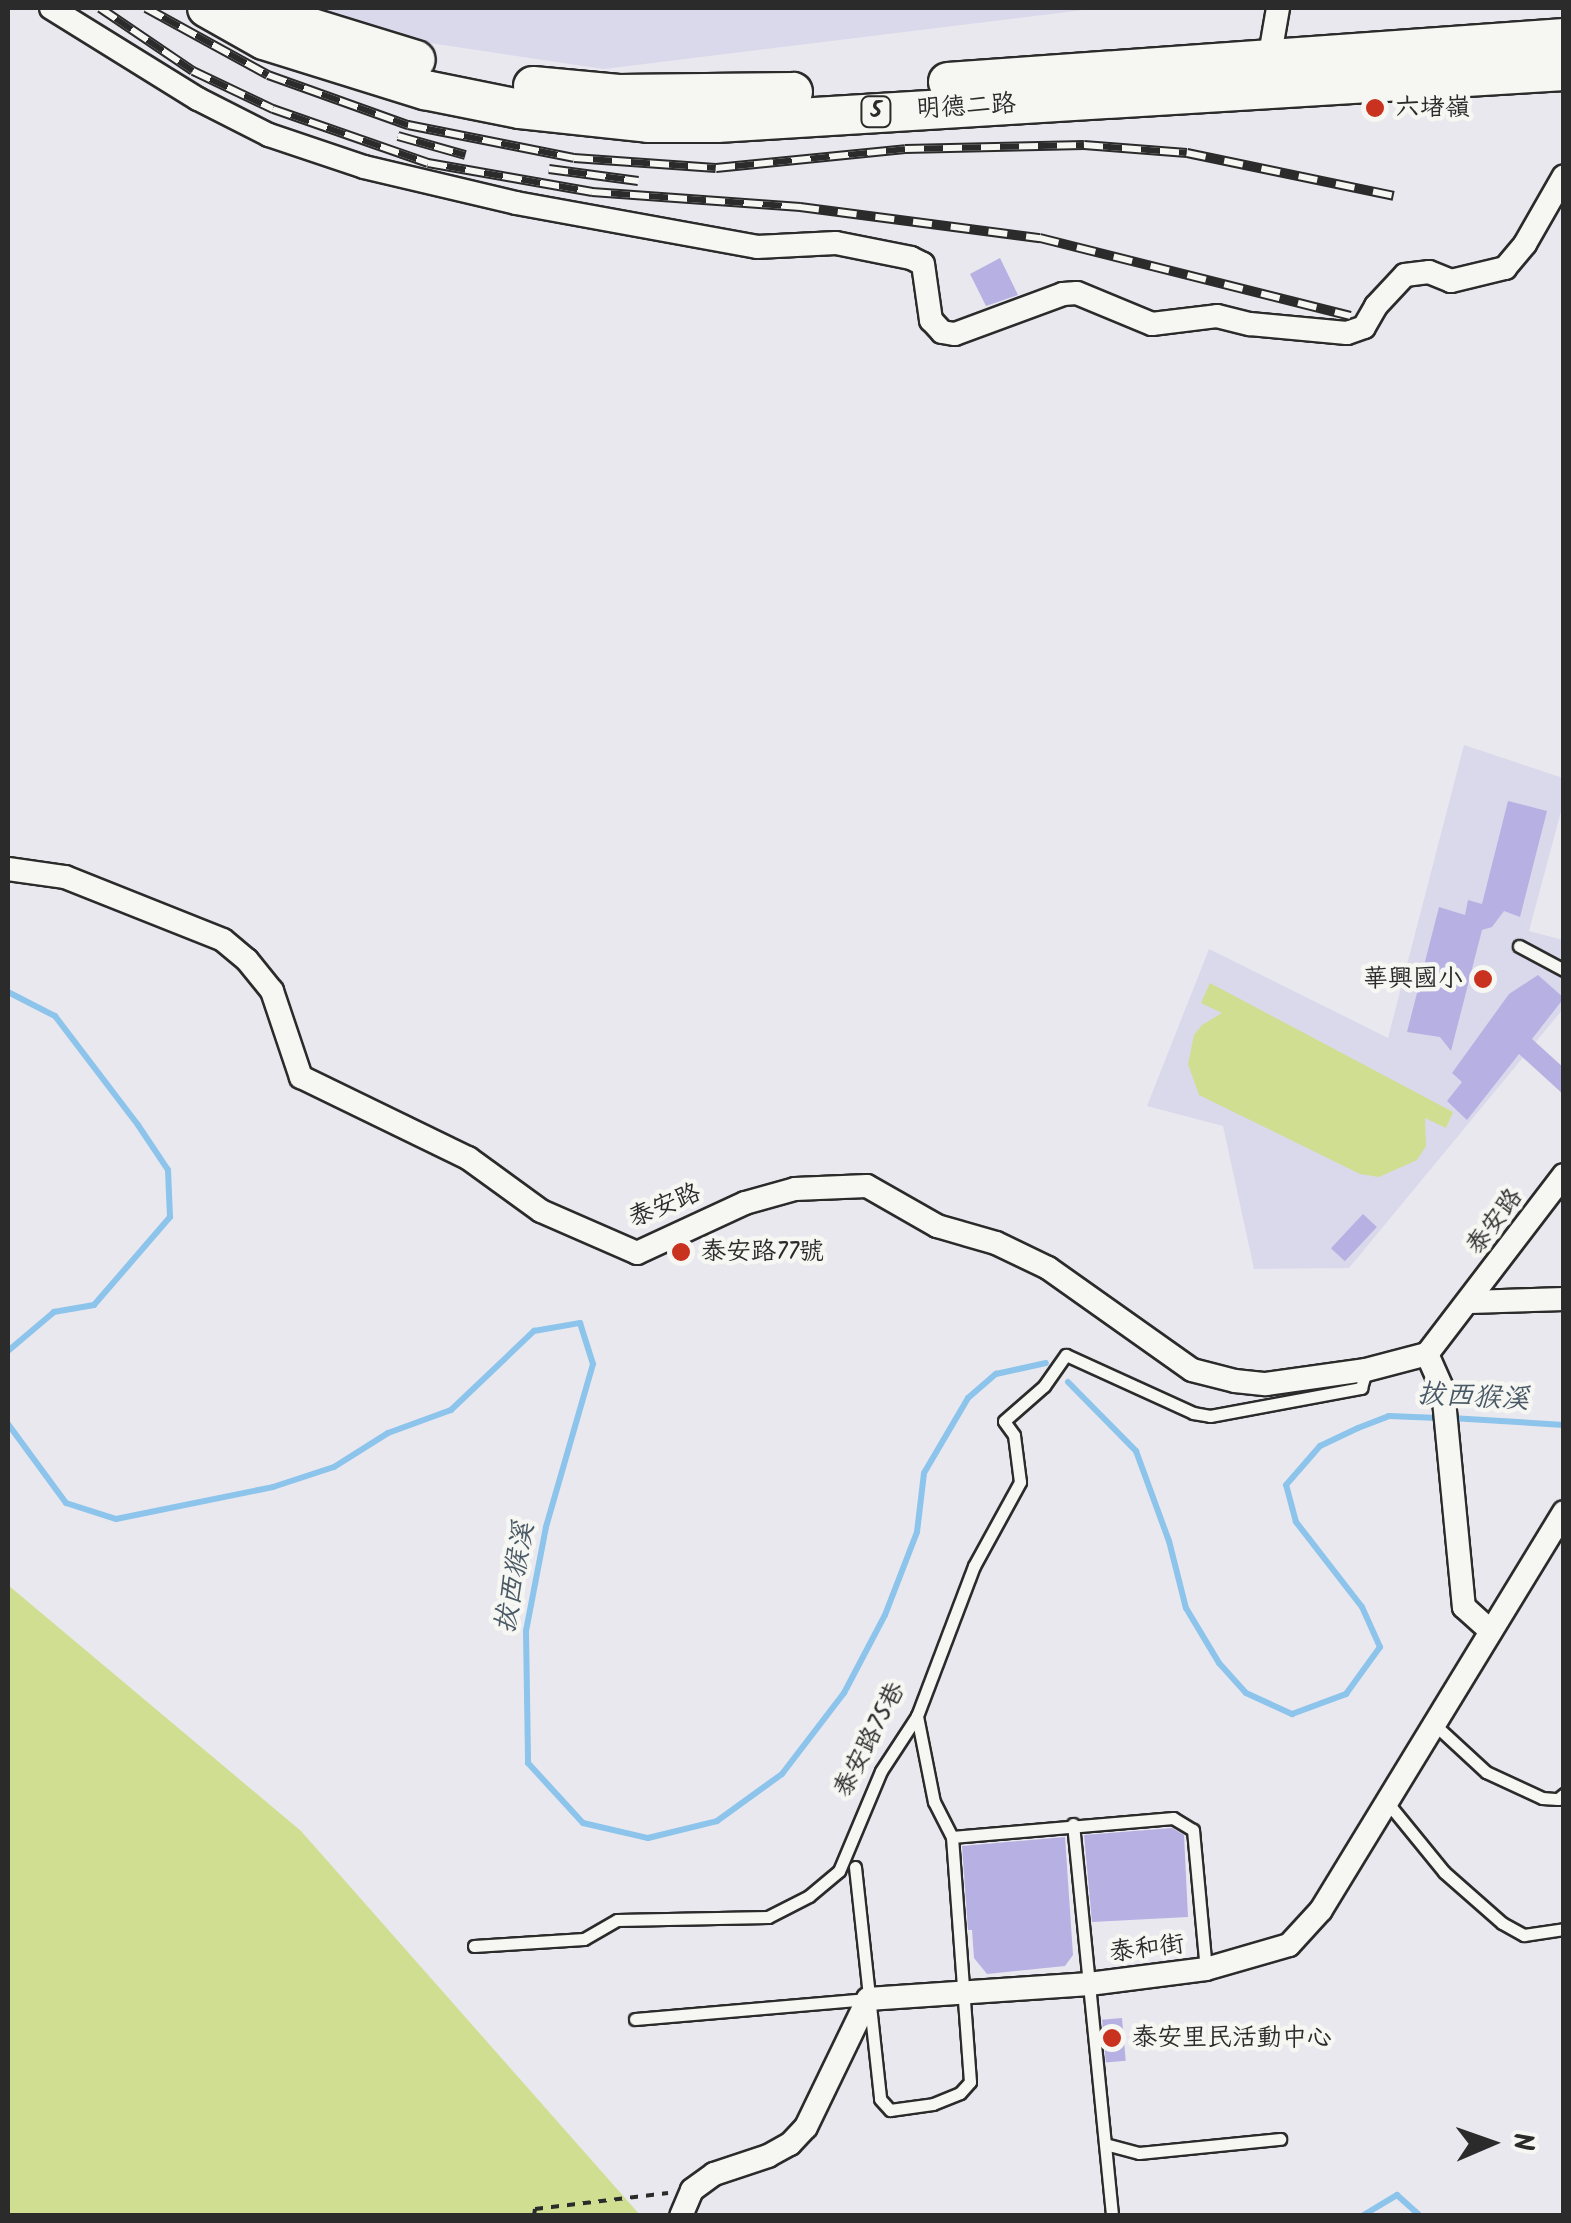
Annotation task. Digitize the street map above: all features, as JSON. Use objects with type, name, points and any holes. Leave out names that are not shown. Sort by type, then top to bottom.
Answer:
[{"type":"main road","name":"明德二路","points":[[206,8],[264,40],[330,64],[425,90],[590,119],[717,123],[1268,76],[1564,38]]},
{"type":"main road","name":"明德二路","points":[[263,8],[382,51],[470,74],[552,89],[619,94],[785,93],[1268,76],[1564,71]]},
{"type":"street","points":[[51,8],[198,99],[269,135],[364,168],[516,203],[757,247],[836,243],[912,258],[924,264],[931,320],[942,332],[954,334],[1063,294],[1077,294],[1152,324],[1217,316],[1250,324],[1347,334],[1364,327],[1376,306],[1405,275],[1429,272],[1451,281],[1505,268],[1525,244],[1564,176]]},
{"type":"street","points":[[1268,76],[1278,8]]},
{"type":"street","name":"泰安路","points":[[8,868],[65,878],[222,940],[272,991],[300,1077],[468,1158],[541,1211],[637,1253],[744,1203],[795,1189],[866,1186],[937,1226],[996,1244],[1048,1268],[1192,1370],[1266,1384],[1366,1370],[1427,1354],[1564,1175]]},
{"type":"street","points":[[1470,1302],[1564,1299]]},
{"type":"street","points":[[1427,1354],[1443,1390],[1447,1463],[1464,1606],[1491,1631],[1564,1512]]},
{"type":"street","name":"泰和街","points":[[868,1999],[1090,1984],[1206,1969],[1289,1945],[1321,1910],[1491,1631]]},
{"type":"street","points":[[682,2216],[692,2190],[714,2174],[790,2144],[806,2127],[868,1999]]},
{"type":"lane","points":[[1519,946],[1564,970]]},
{"type":"lane","name":"泰安路","points":[[1066,1356],[1193,1413],[1210,1416],[1361,1388],[1366,1370]]},
{"type":"lane","name":"泰安路75巷","points":[[474,1946],[584,1939],[617,1920],[768,1917],[839,1872],[881,1771],[917,1716],[974,1566],[1020,1482],[1014,1435],[1004,1421],[1044,1386],[1066,1356]]},
{"type":"lane","points":[[856,1868],[880,2099],[890,2110],[933,2104],[960,2093],[970,2082],[952,1837],[934,1802],[917,1716]]},
{"type":"lane","points":[[1434,1724],[1486,1772],[1542,1798],[1558,1799],[1564,1794]]},
{"type":"lane","points":[[1387,1802],[1444,1872],[1502,1923],[1524,1935],[1564,1930]]},
{"type":"lane","points":[[952,1837],[1174,1818],[1193,1830],[1206,1969]]},
{"type":"lane","points":[[1073,1824],[1112,2216]]},
{"type":"lane","name":"泰和街","points":[[635,2019],[868,1999]]},
{"type":"lane","points":[[1106,2144],[1138,2152],[1280,2140]]},
{"type":"path","points":[[534,2216],[535,2208],[692,2190]]},
{"type":"shaded area","points":[[319,8],[1100,8],[604,69],[390,37]]},
{"type":"shaded area","name":"華興國小","points":[[1464,745],[1563,778],[1563,804],[1529,931],[1563,940],[1563,1009],[1349,1268],[1254,1269],[1223,1126],[1147,1106],[1209,949],[1388,1038]]},
{"type":"green space","points":[[1210,983],[1453,1112],[1446,1128],[1425,1118],[1426,1146],[1417,1160],[1379,1177],[1360,1174],[1199,1095],[1188,1064],[1194,1035],[1222,1013],[1201,1003]]},
{"type":"green space","points":[[8,1585],[301,1831],[640,2215],[8,2215]]},
{"type":"building","points":[[1000,258],[1018,295],[986,306],[970,274]]},
{"type":"building","points":[[1508,801],[1547,811],[1520,917],[1504,911],[1492,927],[1482,930],[1451,1051],[1440,1037],[1407,1032],[1439,907],[1465,915],[1468,900],[1482,904]]},
{"type":"building","points":[[1538,975],[1564,998],[1532,1039],[1564,1068],[1564,1095],[1519,1054],[1467,1120],[1447,1101],[1462,1082],[1452,1073],[1509,994]]},
{"type":"building","points":[[1363,1214],[1377,1227],[1345,1261],[1331,1248]]},
{"type":"building","points":[[1172,1828],[1184,1835],[1188,1917],[1092,1922],[1084,1835]]},
{"type":"building","points":[[1065,1837],[1073,1955],[1065,1966],[987,1974],[974,1958],[972,1930],[968,1930],[962,1846]]},
{"type":"building","name":"泰安里民活動中心","points":[[1122,2018],[1126,2061],[1106,2063],[1102,2020]]},
{"type":"waterway","name":"拔西猴溪","points":[[8,992],[55,1016],[138,1125],[168,1170],[170,1217],[94,1305],[54,1312],[8,1351]]},
{"type":"waterway","name":"拔西猴溪","points":[[8,1424],[66,1503],[116,1519],[273,1487],[334,1467],[388,1433],[451,1410],[534,1331],[580,1323],[593,1364],[546,1527],[526,1631],[528,1763],[583,1823],[648,1838],[717,1821],[782,1774],[844,1693],[885,1615],[917,1532],[924,1473],[968,1398],[996,1374],[1046,1363]]},
{"type":"waterway","name":"拔西猴溪","points":[[1068,1382],[1136,1451],[1169,1541],[1186,1608],[1219,1663],[1246,1693],[1292,1714],[1346,1694],[1380,1647],[1362,1607],[1296,1522],[1286,1485],[1320,1446],[1358,1428],[1389,1416],[1438,1418]]},
{"type":"waterway","name":"拔西猴溪","points":[[1451,1418],[1564,1425]]},
{"type":"waterway","points":[[1362,2216],[1397,2195],[1420,2216]]},
{"type":"railway","points":[[100,8],[193,71],[273,109],[428,163],[592,192],[800,207],[1040,238],[1350,316]]},
{"type":"railway","points":[[146,8],[268,75],[408,125],[574,158],[716,168],[905,149],[1084,145],[1187,153],[1394,196]]},
{"type":"railway","points":[[398,136],[465,155]]},
{"type":"railway","points":[[549,169],[638,181]]},
{"type":"place","name":"六堵嶺","points":[[1375,108]]},
{"type":"place","name":"華興國小","points":[[1483,979]]},
{"type":"place","name":"泰安路77號","points":[[681,1252]]},
{"type":"place","name":"泰安里民活動中心","points":[[1112,2038]]}]
